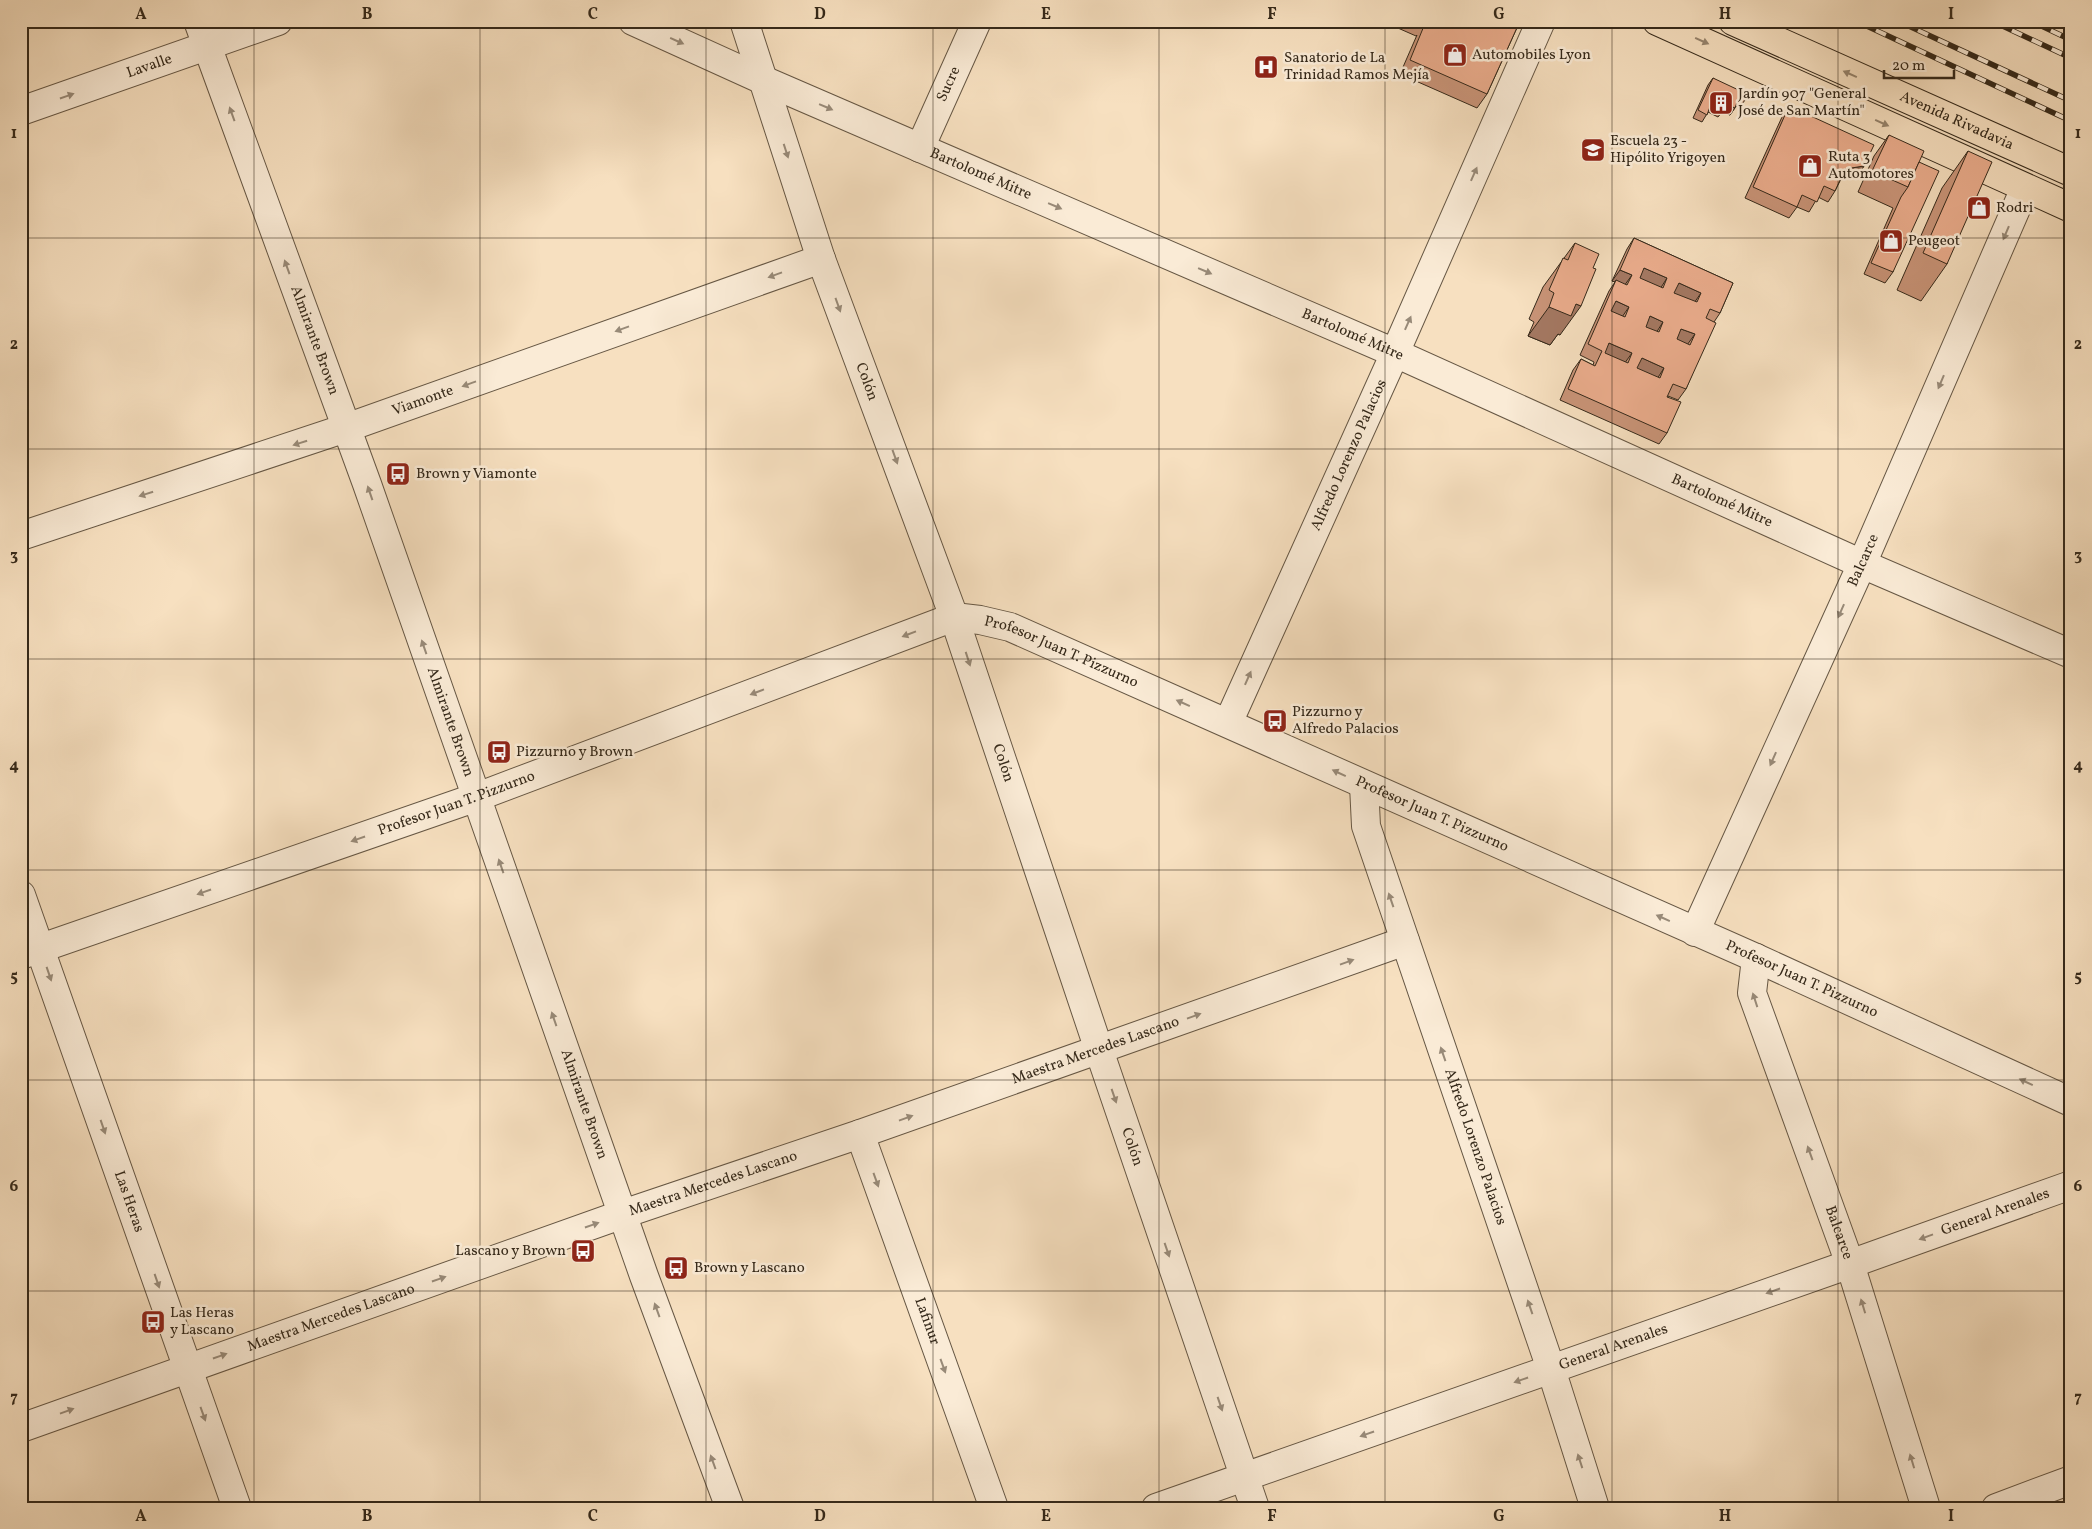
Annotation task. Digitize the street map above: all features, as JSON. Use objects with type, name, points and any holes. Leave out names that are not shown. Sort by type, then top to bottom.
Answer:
[{"type":"main road","points":[[1658,21],[2071,208]]},
{"type":"main road","name":"Avenida Rivadavia","points":[[1733,21],[2071,172]]},
{"type":"street","name":"Almirante Brown","points":[[198,21],[346,428],[622,1214],[730,1508]]},
{"type":"street","name":"Lavalle","points":[[21,112],[278,21]]},
{"type":"street","name":"Bartolomé Mitre","points":[[633,21],[763,80],[1395,353],[1862,564],[2071,654]]},
{"type":"street","name":"Colón","points":[[744,21],[821,258],[954,617],[1098,1050],[1255,1508]]},
{"type":"street","name":"Sucre","points":[[920,148],[977,21]]},
{"type":"street","name":"Alfredo Lorenzo Palacios","points":[[1228,722],[1395,353],[1541,21]]},
{"type":"street","name":"Balcarce","points":[[1694,932],[1862,564],[2026,188]]},
{"type":"street","name":"Viamonte","points":[[21,536],[346,428],[821,258]]},
{"type":"street","name":"Profesor Juan T. Pizzurno","points":[[31,952],[477,798],[954,617],[980,620],[1010,627],[1228,722],[1364,785],[1756,958],[2071,1102]]},
{"type":"street","name":"Alfredo Lorenzo Palacios","points":[[1364,785],[1366,826],[1551,1369],[1595,1508]]},
{"type":"street","name":"Las Heras","points":[[21,895],[31,952],[237,1508]]},
{"type":"street","name":"Maestra Mercedes Lascano","points":[[21,1428],[622,1214],[860,1134],[1405,941]]},
{"type":"street","name":"Balcarce","points":[[1756,958],[1752,993],[1850,1264],[1926,1508]]},
{"type":"street","name":"Lafinur","points":[[860,1134],[994,1508]]},
{"type":"street","name":"General Arenales","points":[[1156,1508],[2071,1185]]},
{"type":"street","points":[[1996,1508],[2071,1480]]},
{"type":"building","name":"Automobiles Lyon","points":[[1426,21],[1520,21],[1487,94],[1410,60]]},
{"type":"building","name":"Jardín 907 \"General José de San Martín\"","points":[[1713,78],[1747,94],[1745,100],[1739,97],[1735,108],[1726,104],[1723,109],[1711,104],[1707,115],[1698,110]]},
{"type":"building","name":"Ruta 3 Automotores","points":[[1789,106],[1874,145],[1864,166],[1845,169],[1835,191],[1824,186],[1817,202],[1802,195],[1797,207],[1753,187]]},
{"type":"building","points":[[1889,135],[1924,151],[1908,187],[1872,171]]},
{"type":"building","points":[[1968,151],[1992,162],[1947,264],[1923,253]]},
{"type":"building","name":"Peugeot","points":[[1919,162],[1939,171],[1893,272],[1871,263]]},
{"type":"building","points":[[1634,238],[1733,283],[1720,313],[1710,309],[1706,318],[1716,323],[1686,389],[1673,384],[1667,397],[1681,402],[1667,433],[1568,389],[1581,359],[1595,366],[1602,351],[1588,344],[1616,280],[1627,285],[1632,275],[1620,270]],"holes":[[[1644,268],[1667,278],[1663,288],[1640,278]],[[1679,283],[1701,293],[1697,302],[1674,293]],[[1616,301],[1629,307],[1625,317],[1611,311]],[[1650,316],[1663,322],[1659,332],[1646,327]],[[1681,329],[1695,334],[1690,345],[1677,339]],[[1609,343],[1632,353],[1628,363],[1605,353]],[[1642,358],[1664,368],[1660,378],[1637,368]]]},
{"type":"building","points":[[1575,243],[1599,254],[1593,268],[1596,269],[1581,306],[1576,304],[1571,316],[1549,307],[1554,293],[1549,290],[1563,258],[1568,260]]},
{"type":"railway","points":[[1856,21],[2071,121]]},
{"type":"railway","points":[[1898,21],[2071,101]]},
{"type":"railway","points":[[1992,21],[2071,58]]},
{"type":"railway","points":[[2031,21],[2071,40]]},
{"type":"place","name":"Automobiles Lyon","points":[[1455,55]]},
{"type":"place","name":"Sanatorio de La Trinidad Ramos Mejía","points":[[1266,67]]},
{"type":"place","name":"Jardín 907 \"General José de San Martín\"","points":[[1721,103]]},
{"type":"place","name":"Escuela 23 - Hipólito Yrigoyen","points":[[1593,150]]},
{"type":"place","name":"Ruta 3 Automotores","points":[[1810,166]]},
{"type":"place","name":"Rodri","points":[[1979,208]]},
{"type":"place","name":"Peugeot","points":[[1891,241]]},
{"type":"place","name":"Brown y Viamonte","points":[[398,474]]},
{"type":"place","name":"Pizzurno y Alfredo Palacios","points":[[1275,721]]},
{"type":"place","name":"Pizzurno y Brown","points":[[499,752]]},
{"type":"place","name":"Lascano y Brown","points":[[583,1251]]},
{"type":"place","name":"Brown y Lascano","points":[[676,1268]]},
{"type":"place","name":"Las Heras y Lascano","points":[[153,1322]]}]
